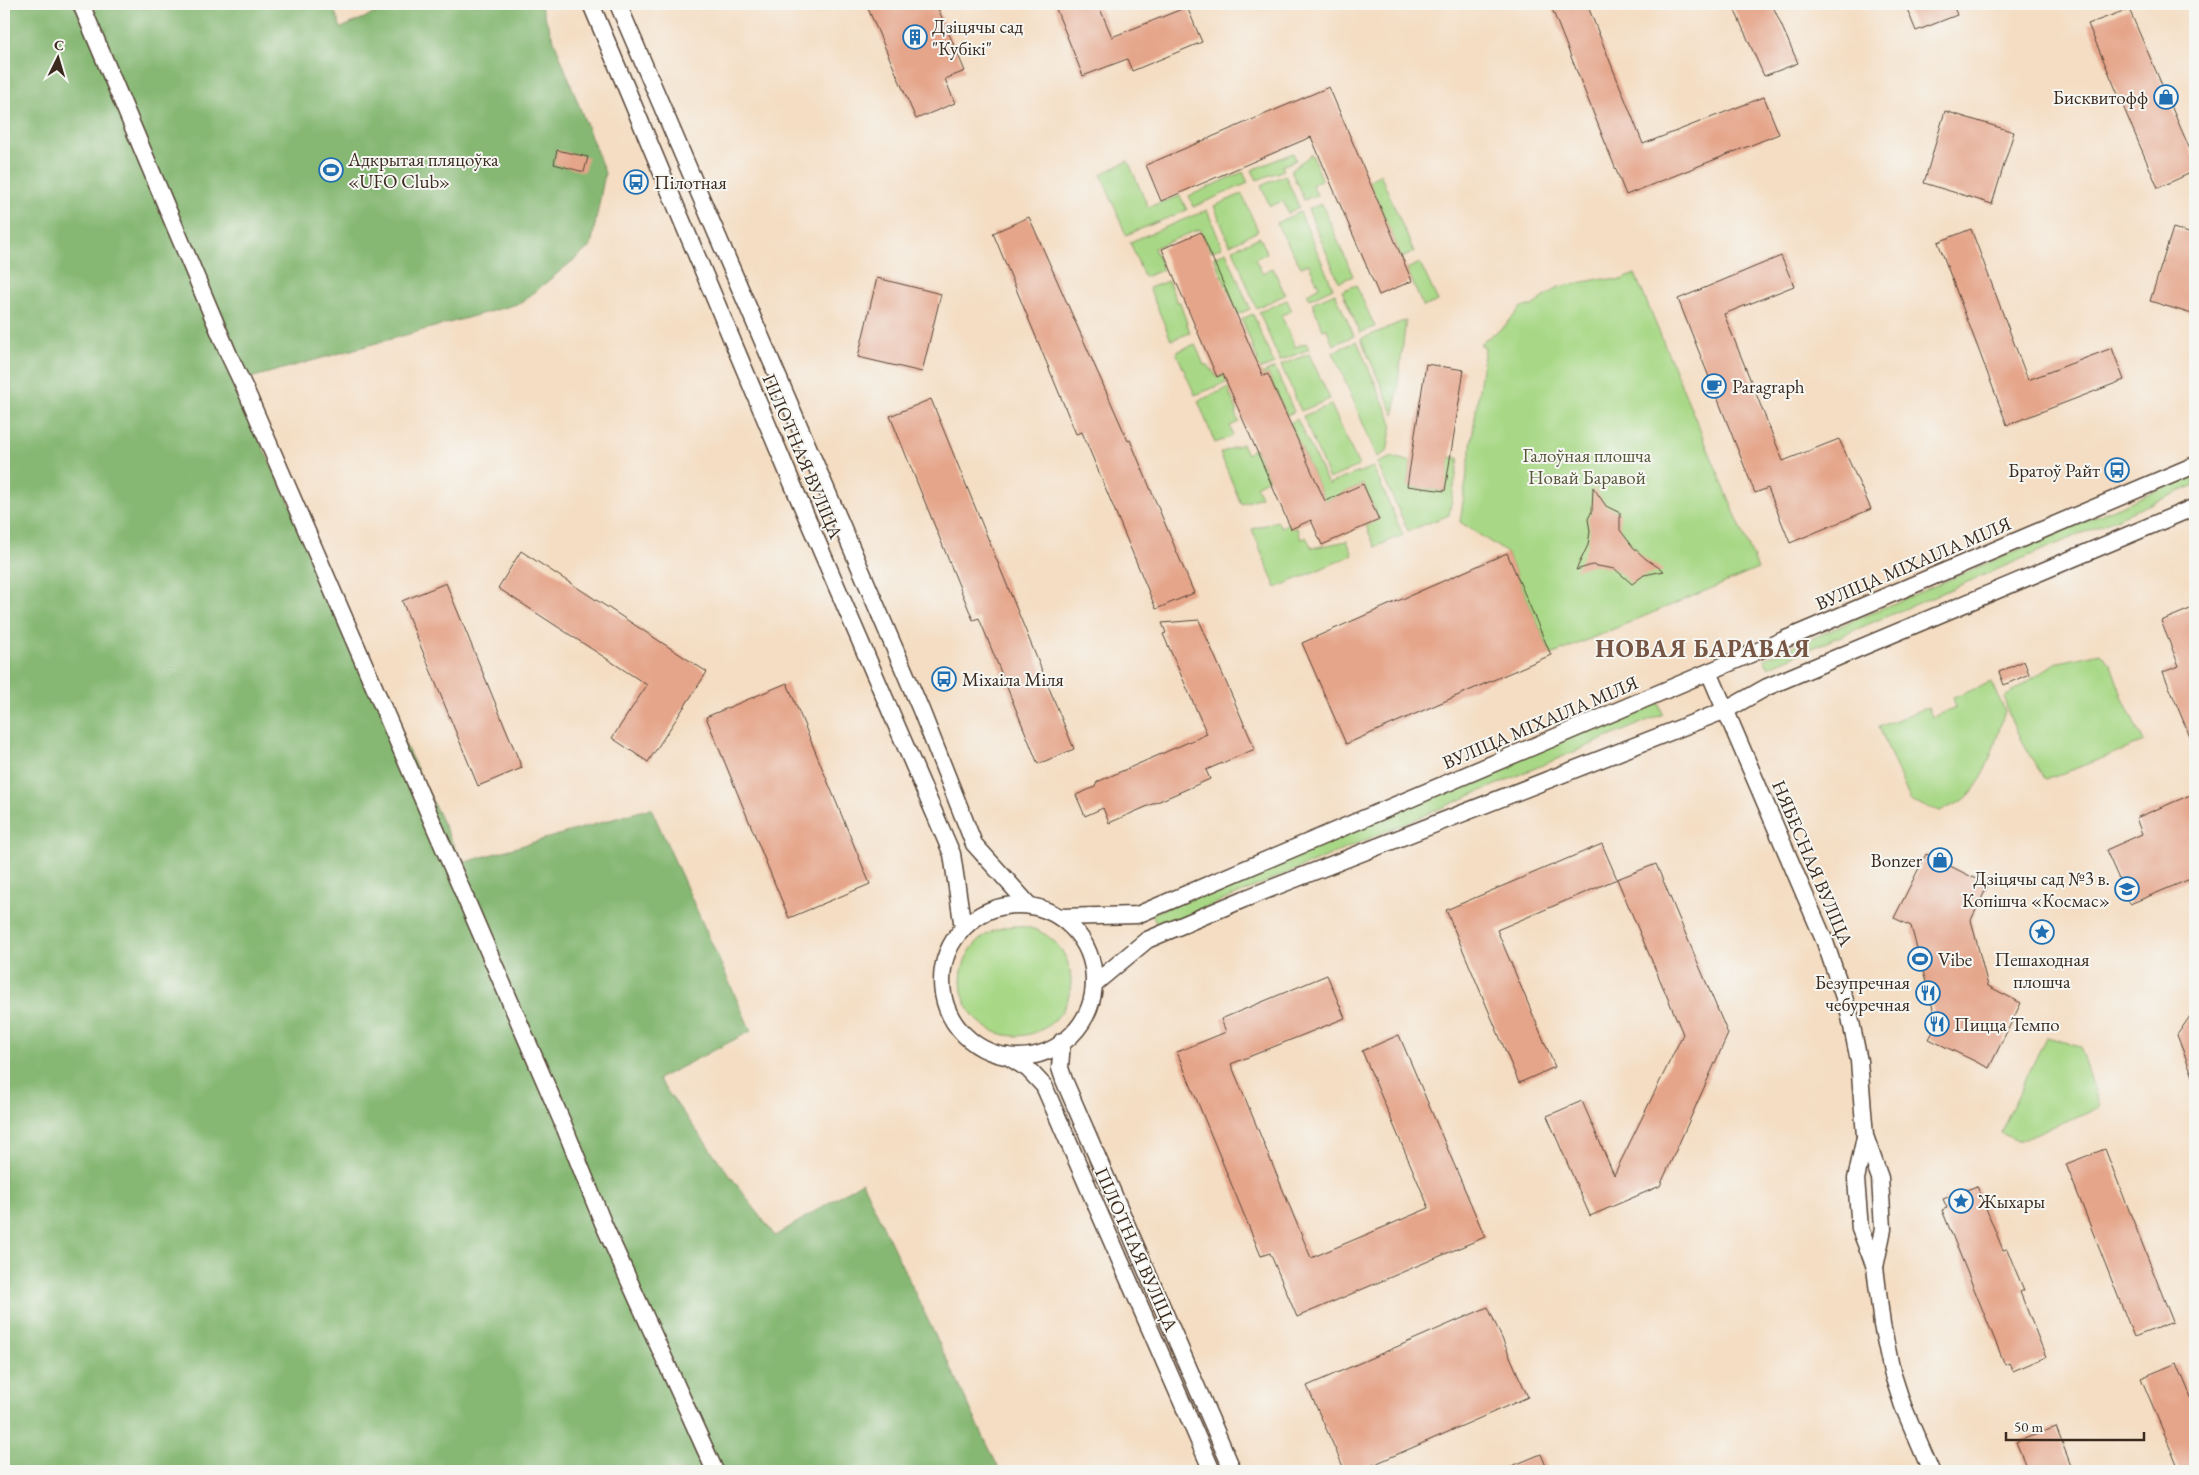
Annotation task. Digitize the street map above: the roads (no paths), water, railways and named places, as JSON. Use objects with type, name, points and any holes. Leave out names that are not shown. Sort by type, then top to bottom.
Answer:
[{"type":"street","points":[[81,4],[229,355],[247,392],[414,779],[603,1223],[715,1471]]},
{"type":"street","name":"ПІЛОТНАЯ ВУЛІЦА","points":[[591,4],[798,497],[952,854],[963,928]]},
{"type":"street","name":"ПІЛОТНАЯ ВУЛІЦА","points":[[618,4],[921,710],[974,844],[1029,906]]},
{"type":"street","name":"ВУЛІЦА МІХАІЛА МІЛЯ","points":[[1060,917],[1136,915],[2195,465]]},
{"type":"street","points":[[1094,984],[1147,940],[1156,936],[1244,899],[1726,710],[1767,687],[2195,507]]},
{"type":"street","name":"НЯБЕСНАЯ ВУЛІЦА","points":[[1709,672],[1838,976],[1857,1046],[1865,1136],[1878,1170],[1881,1187],[1883,1228],[1875,1267]]},
{"type":"street","points":[[1005,906],[1029,906],[1060,917],[1075,930],[1086,947],[1092,965],[1094,984],[1088,1010],[1074,1032],[1054,1048],[1031,1056],[1007,1056],[984,1049],[965,1036],[950,1016],[942,994],[942,970],[949,948],[963,928],[982,914],[1005,906]]},
{"type":"street","name":"ПІЛОТНАЯ ВУЛІЦА","points":[[1062,1041],[1060,1068],[1064,1080],[1233,1471]]},
{"type":"street","name":"ПІЛОТНАЯ ВУЛІЦА","points":[[1007,1056],[1028,1069],[1044,1086],[1212,1471]]},
{"type":"street","name":"НЯБЕСНАЯ ВУЛІЦА","points":[[1865,1136],[1856,1179],[1859,1225],[1875,1267],[1882,1325],[1892,1372],[1903,1406],[1931,1471]]},
{"type":"place","name":"Дзіцячы сад \"Кубікі\"","points":[[915,37]]},
{"type":"place","name":"Бисквитофф","points":[[2166,97]]},
{"type":"place","name":"Адкрытая пляцоўка «UFO Club»","points":[[331,170]]},
{"type":"place","name":"Пілотная","points":[[636,182]]},
{"type":"place","name":"Paragraph","points":[[1714,386]]},
{"type":"place","name":"Братоў Райт","points":[[2117,470]]},
{"type":"place","name":"Міхаіла Міля","points":[[944,679]]},
{"type":"place","name":"Bonzer","points":[[1940,860]]},
{"type":"place","name":"Дзіцячы сад №3 в. Копішча «Космас»","points":[[2127,889]]},
{"type":"place","name":"Пешаходная плошча","points":[[2042,932]]},
{"type":"place","name":"Vibe","points":[[1920,959]]},
{"type":"place","name":"Безупречная чебуречная","points":[[1928,993]]},
{"type":"place","name":"Пицца Темпо","points":[[1937,1024]]},
{"type":"place","name":"Жыхары","points":[[1961,1201]]},
{"type":"district","name":"НОВАЯ БАРАВАЯ","points":[[1703,649]]},
{"type":"park label","name":"Галоўная плошча Новай Баравой","points":[[1587,466]]}]
